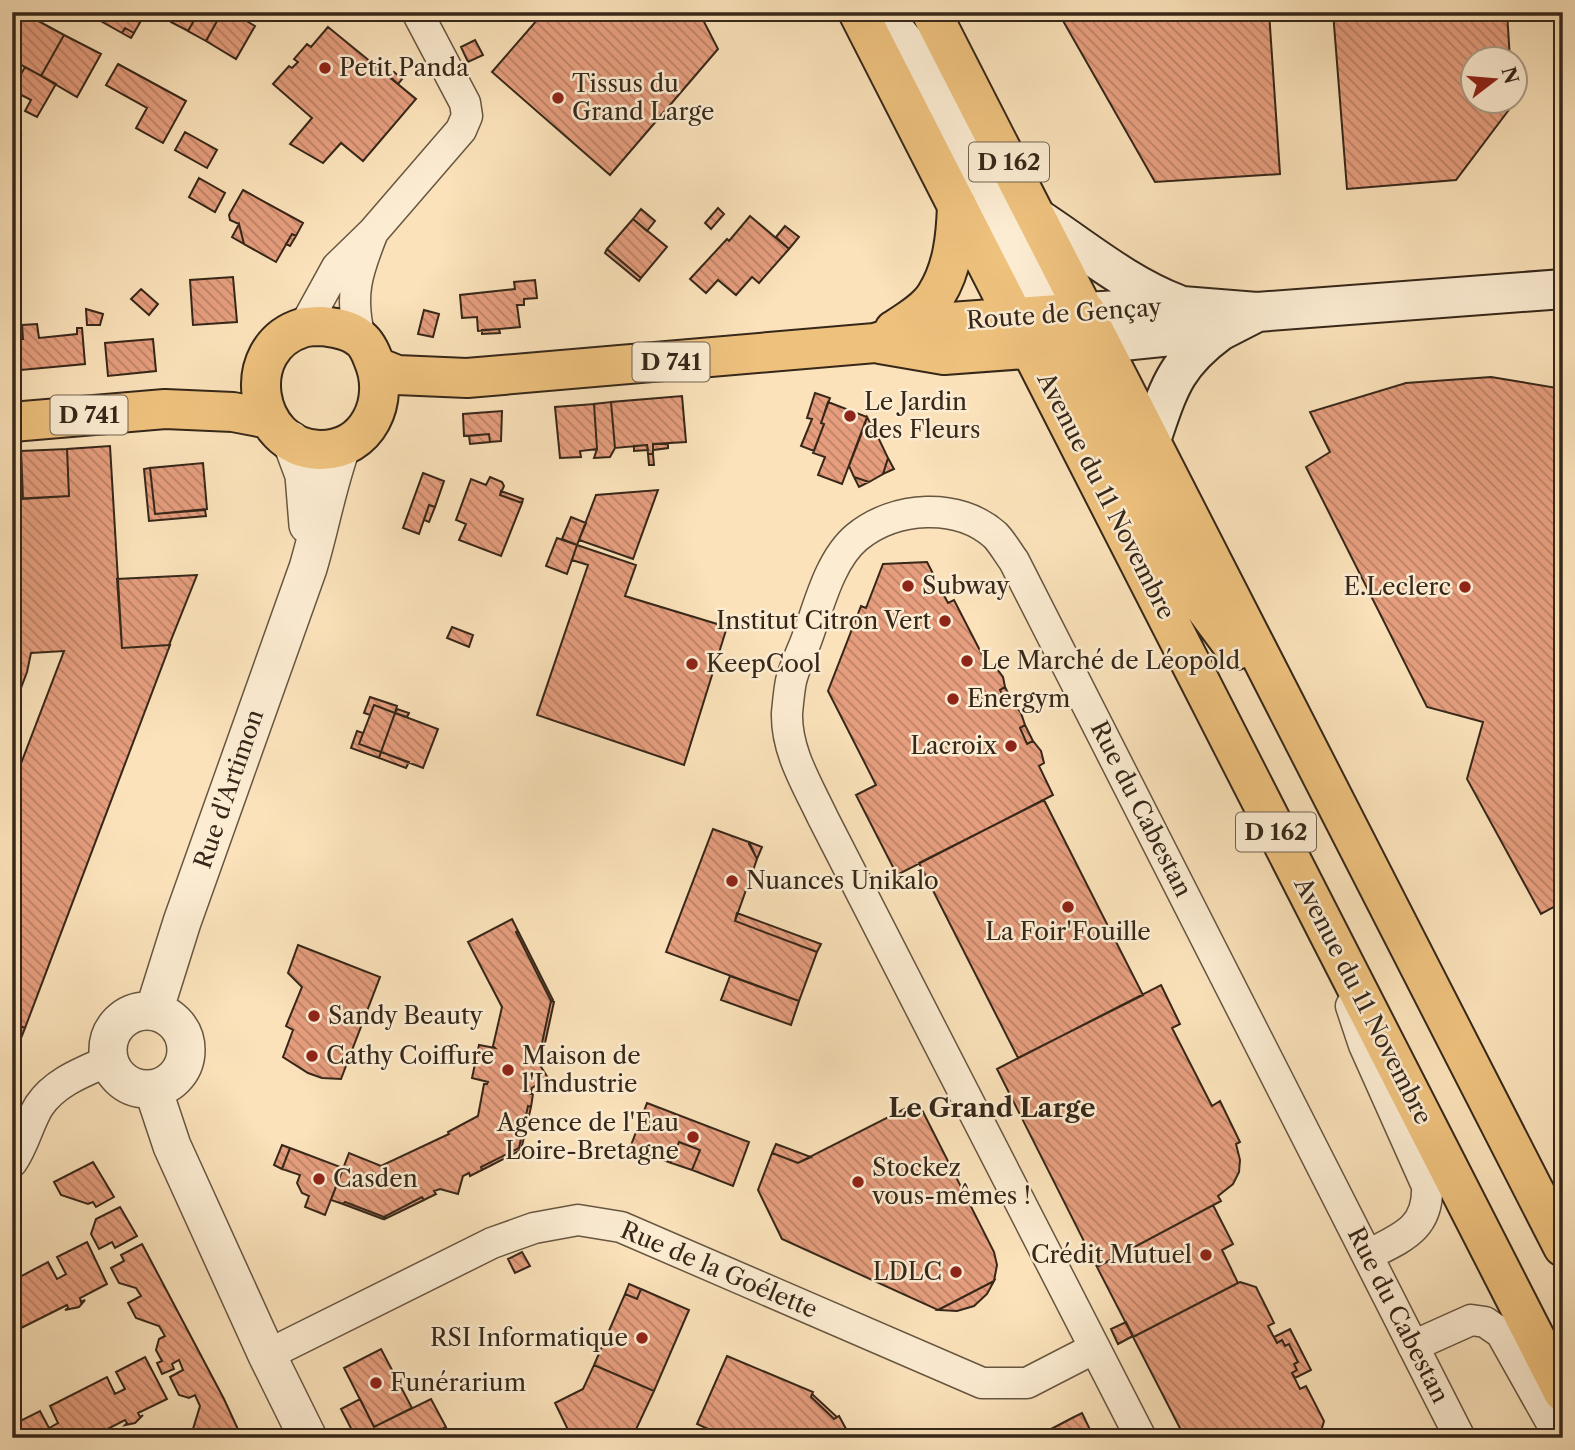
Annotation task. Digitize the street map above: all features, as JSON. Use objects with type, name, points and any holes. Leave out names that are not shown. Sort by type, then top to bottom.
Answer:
[{"type":"main road","name":"Avenue du 11 Novembre","points":[[858,12],[957,205],[1151,440],[1563,1247]]},
{"type":"main road","points":[[880,12],[916,56],[1202,604],[1316,763]]},
{"type":"main road","name":"Avenue du 11 Novembre","points":[[931,12],[1037,218],[1059,330],[1324,926],[1563,1392]]},
{"type":"main road","points":[[875,343],[916,316],[936,296],[956,241],[957,205]]},
{"type":"main road","points":[[1037,218],[1115,272],[1152,294],[1182,306]]},
{"type":"main road","name":"Route de Gençay","points":[[368,352],[397,375],[467,378],[875,343],[944,355],[1182,306],[1257,313],[1563,289]]},
{"type":"main road","name":"Route de Gençay","points":[[1059,330],[1220,331],[1257,313]]},
{"type":"main road","points":[[303,327],[342,329],[368,352],[380,390],[378,410],[369,426],[356,439],[341,448],[318,450],[301,446],[280,429],[261,400],[260,379],[266,358],[287,335],[303,327]]},
{"type":"main road","points":[[1151,440],[1176,374],[1196,349],[1220,331]]},
{"type":"main road","name":"D 741","points":[[165,409],[228,389],[262,370]]},
{"type":"main road","name":"Route de Gençay","points":[[374,416],[394,404],[467,378]]},
{"type":"main road","name":"D 741","points":[[12,422],[165,409],[233,412],[280,429]]},
{"type":"street","points":[[303,327],[337,267],[373,232],[461,130],[467,116],[465,103],[417,12]]},
{"type":"street","points":[[368,352],[355,318],[354,285],[373,232]]},
{"type":"street","name":"Rue d'Artimon","points":[[280,429],[304,475],[308,568]]},
{"type":"street","name":"Rue d'Artimon","points":[[154,1011],[182,922],[308,568],[319,531],[328,483],[341,448]]},
{"type":"street","name":"Rue du Cabestan","points":[[1141,1438],[823,818],[789,741],[787,713],[791,680],[833,567],[856,537],[883,522],[905,514],[932,511],[955,514],[974,521],[996,536],[1014,561],[1460,1438]]},
{"type":"street","points":[[1324,926],[1364,1045],[1427,1186],[1425,1209],[1415,1227],[1368,1255]]},
{"type":"street","points":[[138,1011],[154,1011],[177,1024],[184,1036],[184,1064],[177,1075],[166,1084],[153,1089],[134,1087],[118,1077],[108,1061],[107,1045],[113,1029],[123,1017],[138,1011]]},
{"type":"street","points":[[12,1162],[38,1107],[50,1093],[75,1075],[108,1061]]},
{"type":"street","points":[[153,1089],[172,1146],[267,1355],[308,1438]]},
{"type":"street","name":"Rue de la Goélette","points":[[267,1355],[492,1244],[534,1228],[578,1220],[621,1227],[982,1383],[1027,1383],[1095,1349]]},
{"type":"street","points":[[1413,1346],[1471,1320],[1492,1326],[1507,1342],[1560,1438]]},
{"type":"building","points":[[12,12],[22,12],[64,35],[41,76],[12,60]]},
{"type":"building","points":[[94,12],[146,12],[134,33],[125,28],[122,33],[92,16]]},
{"type":"building","points":[[177,12],[199,12],[188,31],[171,22]]},
{"type":"building","points":[[199,12],[222,12],[206,41],[188,31]]},
{"type":"building","points":[[222,12],[231,12],[255,26],[236,59],[206,41]]},
{"type":"building","points":[[544,12],[699,12],[718,49],[610,175],[492,72]]},
{"type":"building","points":[[1058,12],[1269,12],[1280,174],[1155,182]]},
{"type":"building","points":[[1333,12],[1507,12],[1509,46],[1460,46],[1460,116],[1504,116],[1456,180],[1347,189]]},
{"type":"building","points":[[328,27],[416,99],[363,161],[341,143],[323,163],[290,144],[312,118],[273,84],[289,66],[292,68],[298,62],[294,59],[307,44],[311,47]]},
{"type":"building","points":[[125,28],[134,33],[131,38],[122,33]]},
{"type":"building","points":[[64,35],[101,54],[77,97],[41,76]]},
{"type":"building","points":[[475,40],[483,55],[468,62],[461,47]]},
{"type":"building","points":[[118,64],[186,101],[163,143],[136,128],[147,108],[106,85]]},
{"type":"building","points":[[25,67],[56,84],[37,117],[25,111],[31,100],[12,90]]},
{"type":"building","points":[[394,72],[402,79],[398,84],[390,77]]},
{"type":"building","points":[[12,131],[21,135],[12,152]]},
{"type":"building","points":[[185,132],[217,150],[207,168],[175,150]]},
{"type":"building","points":[[199,178],[225,193],[215,212],[189,197]]},
{"type":"building","points":[[243,190],[303,223],[296,236],[292,234],[276,262],[244,244],[239,224],[230,220],[229,215]]},
{"type":"building","points":[[718,208],[724,214],[711,229],[705,223]]},
{"type":"building","points":[[641,209],[655,221],[647,231],[633,219]]},
{"type":"building","points":[[750,216],[789,249],[759,283],[752,277],[736,295],[718,280],[706,293],[690,279]]},
{"type":"building","points":[[633,219],[667,247],[641,278],[607,249]]},
{"type":"building","points":[[239,224],[244,244],[232,237]]},
{"type":"building","points":[[785,226],[799,237],[789,249],[776,237]]},
{"type":"building","points":[[292,234],[296,236],[290,246],[286,244]]},
{"type":"building","points":[[607,249],[641,278],[639,281],[605,253]]},
{"type":"building","points":[[233,277],[237,322],[193,325],[190,280]]},
{"type":"building","points":[[535,280],[537,298],[524,299],[524,305],[517,305],[520,327],[478,331],[477,317],[462,318],[460,295],[515,289],[514,282]]},
{"type":"building","points":[[141,289],[158,304],[149,315],[131,299]]},
{"type":"building","points":[[86,309],[103,314],[100,325],[87,325]]},
{"type":"building","points":[[424,310],[439,314],[433,337],[418,334]]},
{"type":"building","points":[[37,324],[39,338],[77,334],[77,328],[82,328],[85,364],[21,370],[18,339],[23,339],[22,325]]},
{"type":"building","points":[[499,329],[500,333],[482,334],[482,330]]},
{"type":"building","points":[[153,339],[156,371],[108,376],[105,343]]},
{"type":"building","name":"E.Leclerc","points":[[1491,377],[1563,389],[1563,902],[1541,914],[1467,779],[1483,722],[1427,707],[1306,467],[1330,452],[1310,412],[1406,383]]},
{"type":"building","points":[[815,393],[830,398],[814,451],[801,446],[812,419],[807,418]]},
{"type":"building","points":[[682,396],[686,442],[653,444],[653,454],[648,454],[647,445],[615,448],[611,402]]},
{"type":"building","points":[[611,402],[615,448],[610,457],[594,458],[597,449],[594,404]]},
{"type":"building","points":[[828,402],[867,417],[842,484],[818,475],[825,457],[813,453],[824,424],[821,423]]},
{"type":"building","points":[[594,404],[597,449],[580,451],[581,457],[560,458],[555,407]]},
{"type":"building","points":[[502,411],[501,441],[490,442],[489,434],[464,436],[463,414]]},
{"type":"building","points":[[867,417],[877,435],[863,430]]},
{"type":"building","points":[[863,430],[877,435],[888,458],[883,474],[869,482],[854,477],[849,466]]},
{"type":"building","points":[[489,434],[490,442],[470,444],[469,436]]},
{"type":"building","points":[[653,444],[668,444],[668,448],[653,450]]},
{"type":"building","points":[[647,445],[648,450],[634,451],[634,446]]},
{"type":"building","points":[[110,446],[122,648],[170,645],[25,1028],[12,1023],[12,787],[64,651],[31,653],[12,712],[12,499],[69,496],[67,449]]},
{"type":"building","points":[[67,449],[69,496],[23,499],[21,451]]},
{"type":"building","points":[[21,451],[23,499],[12,499],[12,452]]},
{"type":"building","points":[[648,454],[653,454],[654,465],[649,465]]},
{"type":"building","points":[[888,458],[894,469],[883,474]]},
{"type":"building","points":[[203,463],[207,509],[155,514],[150,468]]},
{"type":"building","points":[[150,468],[155,514],[205,510],[206,516],[149,521],[144,469]]},
{"type":"building","points":[[423,473],[444,481],[435,507],[429,505],[419,534],[403,528]]},
{"type":"building","points":[[490,477],[502,482],[504,486],[500,495],[522,503],[501,556],[459,540],[466,524],[456,520],[471,479],[486,485]]},
{"type":"building","points":[[854,477],[869,482],[859,487]]},
{"type":"building","points":[[658,490],[633,559],[579,540],[596,495]]},
{"type":"building","points":[[501,491],[523,499],[522,503],[500,495]]},
{"type":"building","points":[[429,505],[435,507],[429,522],[424,520]]},
{"type":"building","points":[[571,517],[586,523],[577,545],[562,539]]},
{"type":"building","points":[[557,538],[577,545],[567,574],[546,566]]},
{"type":"building","points":[[577,545],[636,565],[625,596],[727,627],[684,765],[537,715],[588,565],[572,560]]},
{"type":"building","points":[[927,562],[948,603],[954,600],[989,668],[994,665],[1003,677],[1005,687],[1000,690],[1008,706],[1013,703],[1021,713],[1025,725],[1020,728],[1027,744],[1033,741],[1041,751],[1044,763],[1039,766],[1053,795],[897,875],[856,795],[876,785],[828,691],[861,606],[866,608],[883,564]]},
{"type":"building","points":[[197,575],[169,645],[122,648],[117,579]]},
{"type":"building","points":[[452,627],[473,635],[469,647],[447,638]]},
{"type":"building","points":[[1005,687],[1013,703],[1008,706],[1000,690]]},
{"type":"building","points":[[370,697],[397,706],[395,713],[374,705],[370,715],[364,713]]},
{"type":"building","points":[[374,705],[395,713],[381,752],[359,744]]},
{"type":"building","points":[[397,709],[409,713],[407,717],[395,713]]},
{"type":"building","points":[[395,713],[438,729],[423,768],[381,752]]},
{"type":"building","points":[[1025,725],[1033,741],[1027,744],[1020,728]]},
{"type":"building","points":[[357,731],[363,733],[359,744],[381,752],[379,758],[351,748]]},
{"type":"building","points":[[381,752],[409,762],[406,768],[379,758]]},
{"type":"building","points":[[1044,800],[1143,995],[1018,1058],[919,863]]},
{"type":"building","points":[[713,829],[749,842],[757,859],[735,921],[817,952],[799,1001],[666,952]]},
{"type":"building","points":[[749,844],[762,847],[757,859]]},
{"type":"building","points":[[737,913],[821,944],[817,952],[735,921]]},
{"type":"building","name":"Maison de l'Industrie","points":[[512,919],[551,1001],[542,1043],[545,1043],[538,1062],[548,1078],[532,1088],[531,1107],[528,1106],[519,1148],[481,1167],[482,1170],[470,1176],[469,1173],[463,1176],[458,1194],[440,1189],[424,1200],[422,1197],[384,1217],[345,1202],[343,1204],[331,1200],[349,1153],[381,1166],[449,1134],[448,1132],[478,1116],[484,1084],[488,1082],[472,1078],[479,1045],[495,1048],[493,1046],[502,1007],[468,942]]},
{"type":"building","points":[[518,931],[553,1000],[551,1001],[516,932]]},
{"type":"building","points":[[298,945],[380,977],[341,1079],[322,1078],[308,1073],[283,1057],[293,1030],[286,1026],[302,987],[288,973]]},
{"type":"building","points":[[730,976],[799,1001],[791,1025],[721,1000]]},
{"type":"building","points":[[1161,985],[1180,1024],[1172,1028],[1212,1106],[1220,1101],[1240,1142],[1236,1144],[1240,1160],[1239,1172],[1233,1184],[1218,1196],[1221,1201],[1097,1267],[997,1069]]},
{"type":"building","points":[[551,1001],[554,1002],[545,1043],[542,1043]]},
{"type":"building","points":[[12,1023],[25,1028],[12,1061]]},
{"type":"building","points":[[918,1102],[994,1252],[997,1265],[994,1281],[938,1310],[782,1239],[758,1190],[772,1153],[798,1163]]},
{"type":"building","points":[[647,1103],[749,1142],[733,1186],[692,1170],[700,1150],[679,1142],[671,1163],[630,1148]]},
{"type":"building","points":[[528,1106],[531,1107],[521,1150],[482,1170],[481,1167],[519,1148]]},
{"type":"building","points":[[679,1142],[700,1150],[692,1170],[671,1163]]},
{"type":"building","points":[[776,1144],[811,1157],[798,1163],[772,1153]]},
{"type":"building","points":[[282,1145],[290,1148],[282,1169],[274,1165]]},
{"type":"building","name":"Casden","points":[[290,1148],[343,1168],[325,1215],[305,1207],[309,1196],[302,1193],[297,1183],[300,1175],[282,1169]]},
{"type":"building","points":[[93,1162],[114,1197],[96,1207],[93,1202],[88,1204],[61,1195],[54,1182]]},
{"type":"building","points":[[422,1197],[424,1200],[385,1219],[343,1204],[345,1202],[384,1217]]},
{"type":"building","points":[[1213,1205],[1233,1244],[1222,1250],[1238,1283],[1133,1337],[1097,1267]]},
{"type":"building","points":[[120,1207],[137,1236],[115,1248],[112,1242],[99,1249],[91,1234],[96,1219]]},
{"type":"building","points":[[87,1242],[107,1284],[80,1298],[81,1302],[85,1300],[79,1307],[65,1310],[67,1305],[13,1332],[15,1336],[18,1334],[12,1341],[12,1281],[48,1262],[57,1279],[66,1274],[57,1257]]},
{"type":"building","points":[[142,1244],[242,1438],[197,1438],[193,1429],[200,1406],[195,1395],[189,1398],[179,1395],[170,1377],[183,1370],[179,1360],[172,1364],[174,1369],[162,1374],[157,1363],[162,1361],[156,1350],[159,1339],[165,1336],[159,1326],[136,1318],[128,1303],[141,1296],[136,1288],[119,1283],[111,1268],[124,1261],[121,1255]]},
{"type":"building","points":[[522,1252],[530,1266],[515,1273],[508,1259]]},
{"type":"building","points":[[994,1281],[987,1294],[974,1306],[957,1311],[938,1310]]},
{"type":"building","points":[[1240,1282],[1256,1287],[1274,1323],[1268,1326],[1277,1343],[1282,1340],[1285,1346],[1289,1344],[1298,1362],[1294,1364],[1297,1370],[1292,1373],[1300,1389],[1306,1386],[1324,1421],[1319,1438],[1185,1438],[1133,1337]]},
{"type":"building","points":[[629,1284],[641,1289],[637,1299],[625,1294]]},
{"type":"building","points":[[641,1289],[689,1310],[654,1391],[594,1365],[625,1294],[637,1299]]},
{"type":"building","points":[[1126,1322],[1133,1336],[1118,1344],[1111,1329]]},
{"type":"building","points":[[1290,1329],[1311,1370],[1295,1378],[1292,1373],[1297,1370],[1294,1364],[1298,1362],[1289,1344],[1285,1346],[1282,1340],[1277,1343],[1274,1337]]},
{"type":"building","name":"Funérarium","points":[[381,1349],[412,1408],[374,1427],[344,1368]]},
{"type":"building","points":[[727,1356],[813,1392],[811,1397],[834,1419],[839,1416],[851,1438],[728,1438],[697,1424]]},
{"type":"building","points":[[145,1357],[167,1399],[138,1413],[140,1417],[143,1415],[135,1423],[125,1425],[125,1420],[90,1438],[12,1438],[12,1425],[40,1411],[49,1428],[58,1423],[50,1406],[107,1377],[115,1394],[125,1389],[116,1372]]},
{"type":"building","points":[[594,1365],[654,1391],[632,1438],[572,1438],[555,1403],[583,1389]]},
{"type":"building","points":[[812,1394],[837,1417],[834,1419],[811,1397]]},
{"type":"building","points":[[360,1399],[374,1427],[431,1399],[446,1427],[425,1438],[356,1438],[341,1409]]},
{"type":"building","points":[[1082,1413],[1094,1438],[1034,1438],[1074,1417]]},
{"type":"place","name":"Petit Panda","points":[[325,68]]},
{"type":"place","name":"Tissus du Grand Large","points":[[558,98]]},
{"type":"place","name":"Le Jardin des Fleurs","points":[[850,416]]},
{"type":"place","name":"Subway","points":[[908,586]]},
{"type":"place","name":"E.Leclerc","points":[[1465,587]]},
{"type":"place","name":"Institut Citron Vert","points":[[945,621]]},
{"type":"place","name":"Le Marché de Léopold","points":[[967,661]]},
{"type":"place","name":"KeepCool","points":[[692,664]]},
{"type":"place","name":"Energym","points":[[953,699]]},
{"type":"place","name":"Lacroix","points":[[1011,746]]},
{"type":"place","name":"Nuances Unikalo","points":[[732,881]]},
{"type":"place","name":"La Foir'Fouille","points":[[1068,907]]},
{"type":"place","name":"Sandy Beauty","points":[[314,1016]]},
{"type":"place","name":"Cathy Coiffure","points":[[312,1056]]},
{"type":"place","name":"Maison de l'Industrie","points":[[508,1070]]},
{"type":"place","name":"Agence de l'Eau Loire-Bretagne","points":[[693,1137]]},
{"type":"place","name":"Casden","points":[[319,1179]]},
{"type":"place","name":"Stockez vous-mêmes !","points":[[858,1182]]},
{"type":"place","name":"Crédit Mutuel","points":[[1206,1255]]},
{"type":"place","name":"LDLC","points":[[956,1272]]},
{"type":"place","name":"RSI Informatique","points":[[642,1338]]},
{"type":"place","name":"Funérarium","points":[[376,1383]]},
{"type":"district","name":"Le Grand Large","points":[[992,1108]]}]
